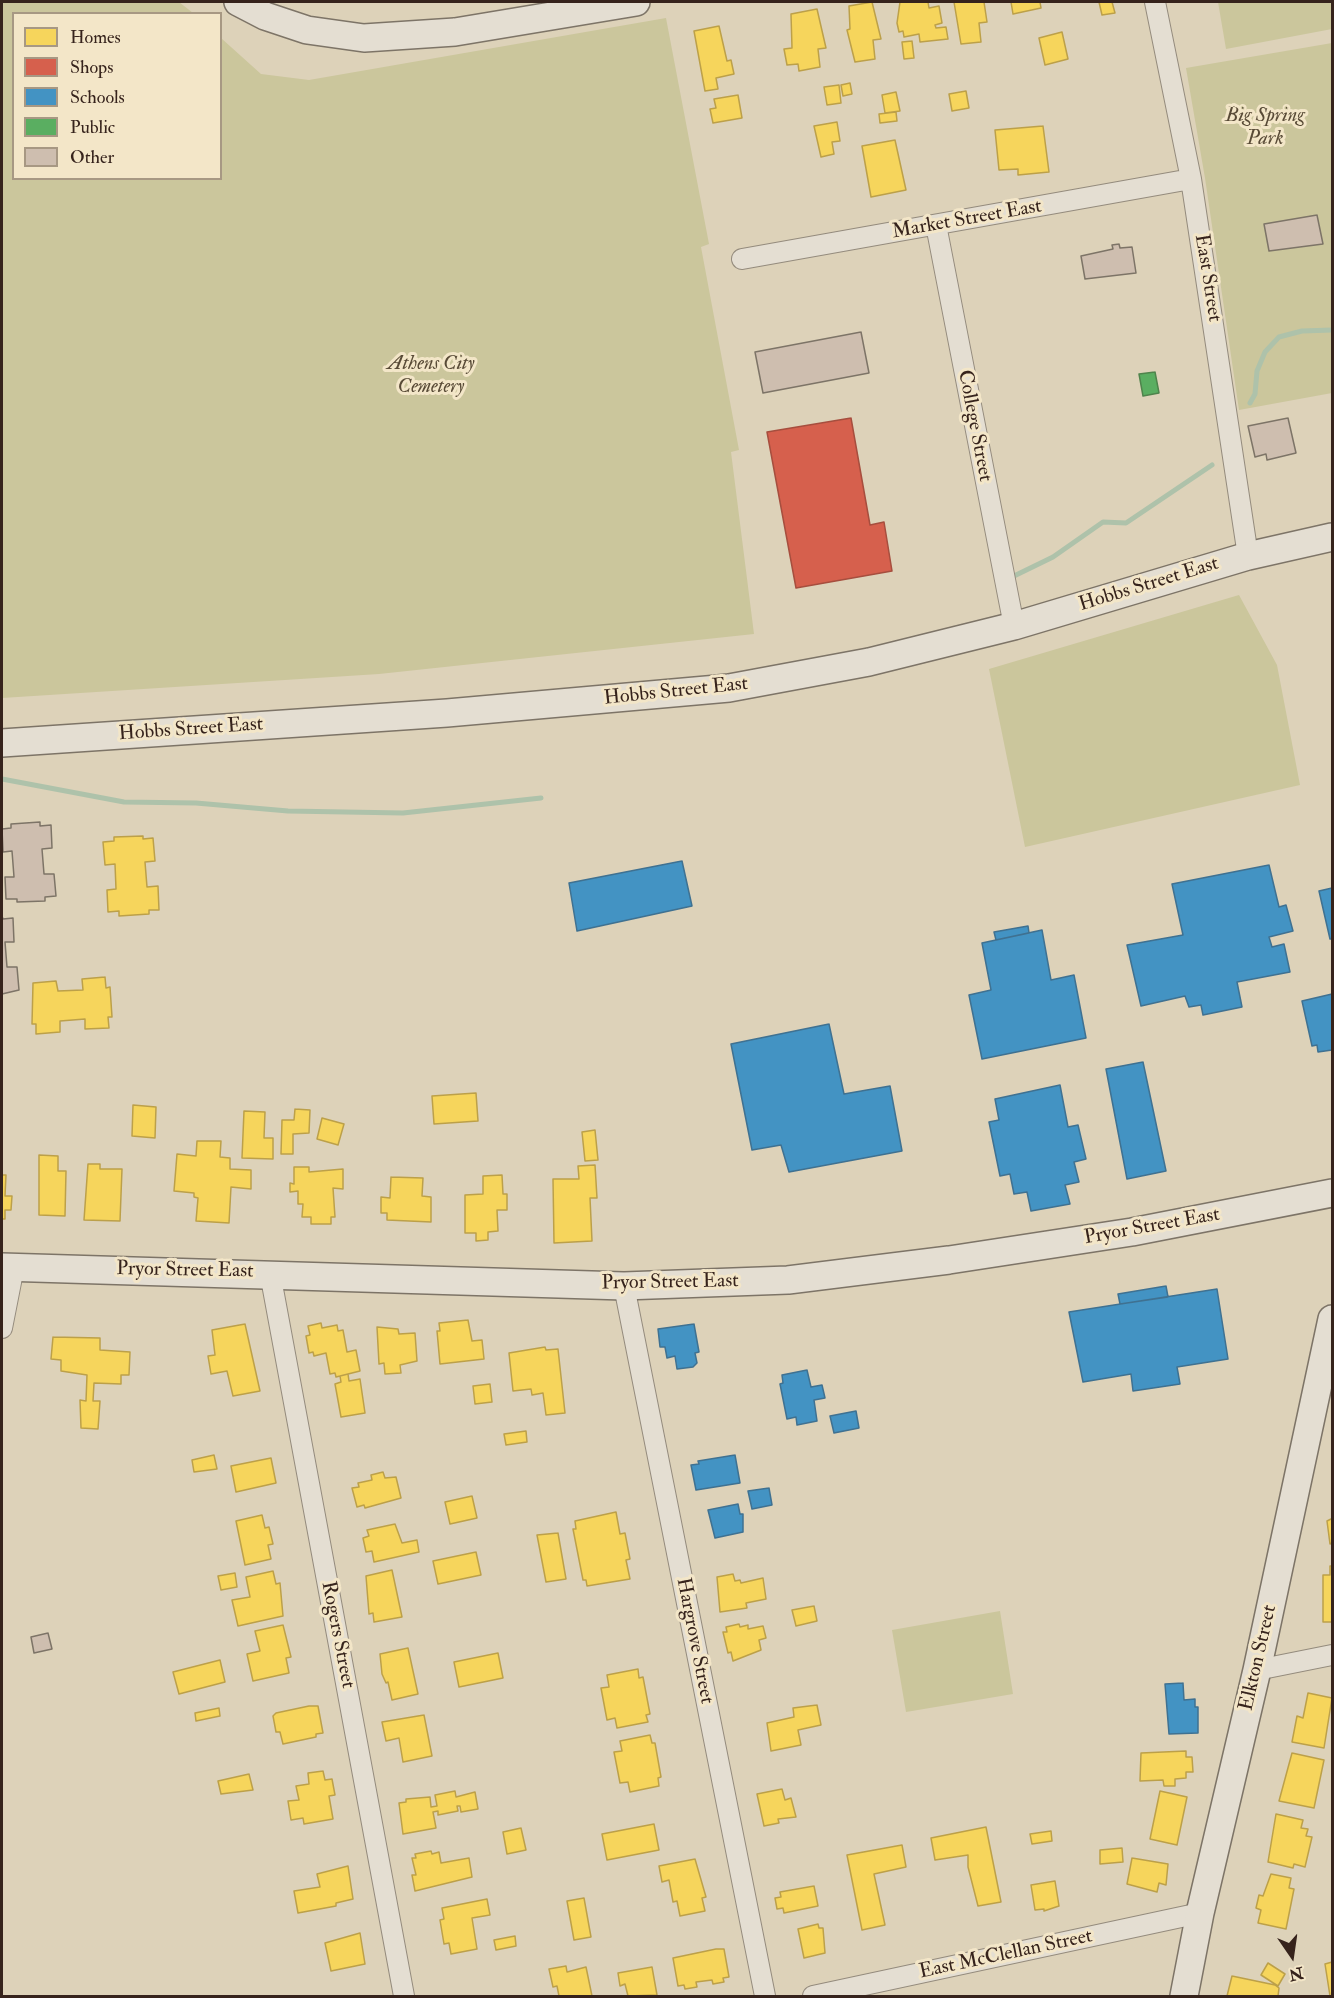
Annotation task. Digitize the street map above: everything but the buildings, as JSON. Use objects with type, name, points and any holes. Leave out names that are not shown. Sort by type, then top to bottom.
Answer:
[{"type":"street","points":[[238,2],[266,16],[307,30],[364,38],[402,38],[455,32],[636,2]]},
{"type":"street","name":"East Street","points":[[1155,2],[1191,180],[1248,556]]},
{"type":"street","name":"Market Street East","points":[[742,259],[1191,180]]},
{"type":"street","name":"College Street","points":[[936,225],[1014,626]]},
{"type":"street","name":"Hobbs Street East","points":[[2,743],[685,693],[869,662],[1014,626],[1248,556],[1332,537]]},
{"type":"street","name":"Pryor Street East","points":[[8,1267],[270,1273],[624,1286],[788,1280],[949,1260],[1132,1233],[1332,1193]]},
{"type":"street","points":[[2,1328],[8,1267]]},
{"type":"street","name":"Rogers Street","points":[[270,1273],[404,1996]]},
{"type":"street","name":"Hargrove Street","points":[[624,1286],[765,1996]]},
{"type":"street","name":"Elkton Street","points":[[1184,1996],[1200,1913],[1257,1670],[1332,1319]]},
{"type":"street","points":[[1257,1670],[1332,1655]]},
{"type":"street","name":"East McClellan Street","points":[[813,1996],[1200,1913]]},
{"type":"green space","name":"Athens City Cemetery","points":[[2,2],[179,2],[192,12],[12,12],[12,180],[222,180],[222,39],[261,74],[309,80],[666,18],[709,244],[701,247],[739,450],[731,452],[754,634],[379,674],[2,698]]},
{"type":"green space","points":[[1218,2],[1332,2],[1332,29],[1226,49]]},
{"type":"green space","name":"Big Spring Park","points":[[1332,43],[1332,393],[1239,410],[1205,178],[1186,68]]},
{"type":"green space","points":[[1239,595],[1277,665],[1300,785],[1025,847],[989,669]]},
{"type":"green space","points":[[1000,1611],[1013,1694],[906,1712],[892,1630]]},
{"type":"waterway","points":[[1250,403],[1255,394],[1257,371],[1265,352],[1279,337],[1302,331],[1332,330]]},
{"type":"waterway","points":[[1014,576],[1053,557],[1103,522],[1126,523],[1212,465]]},
{"type":"waterway","points":[[2,779],[124,802],[196,803],[288,811],[403,813],[541,798]]}]
